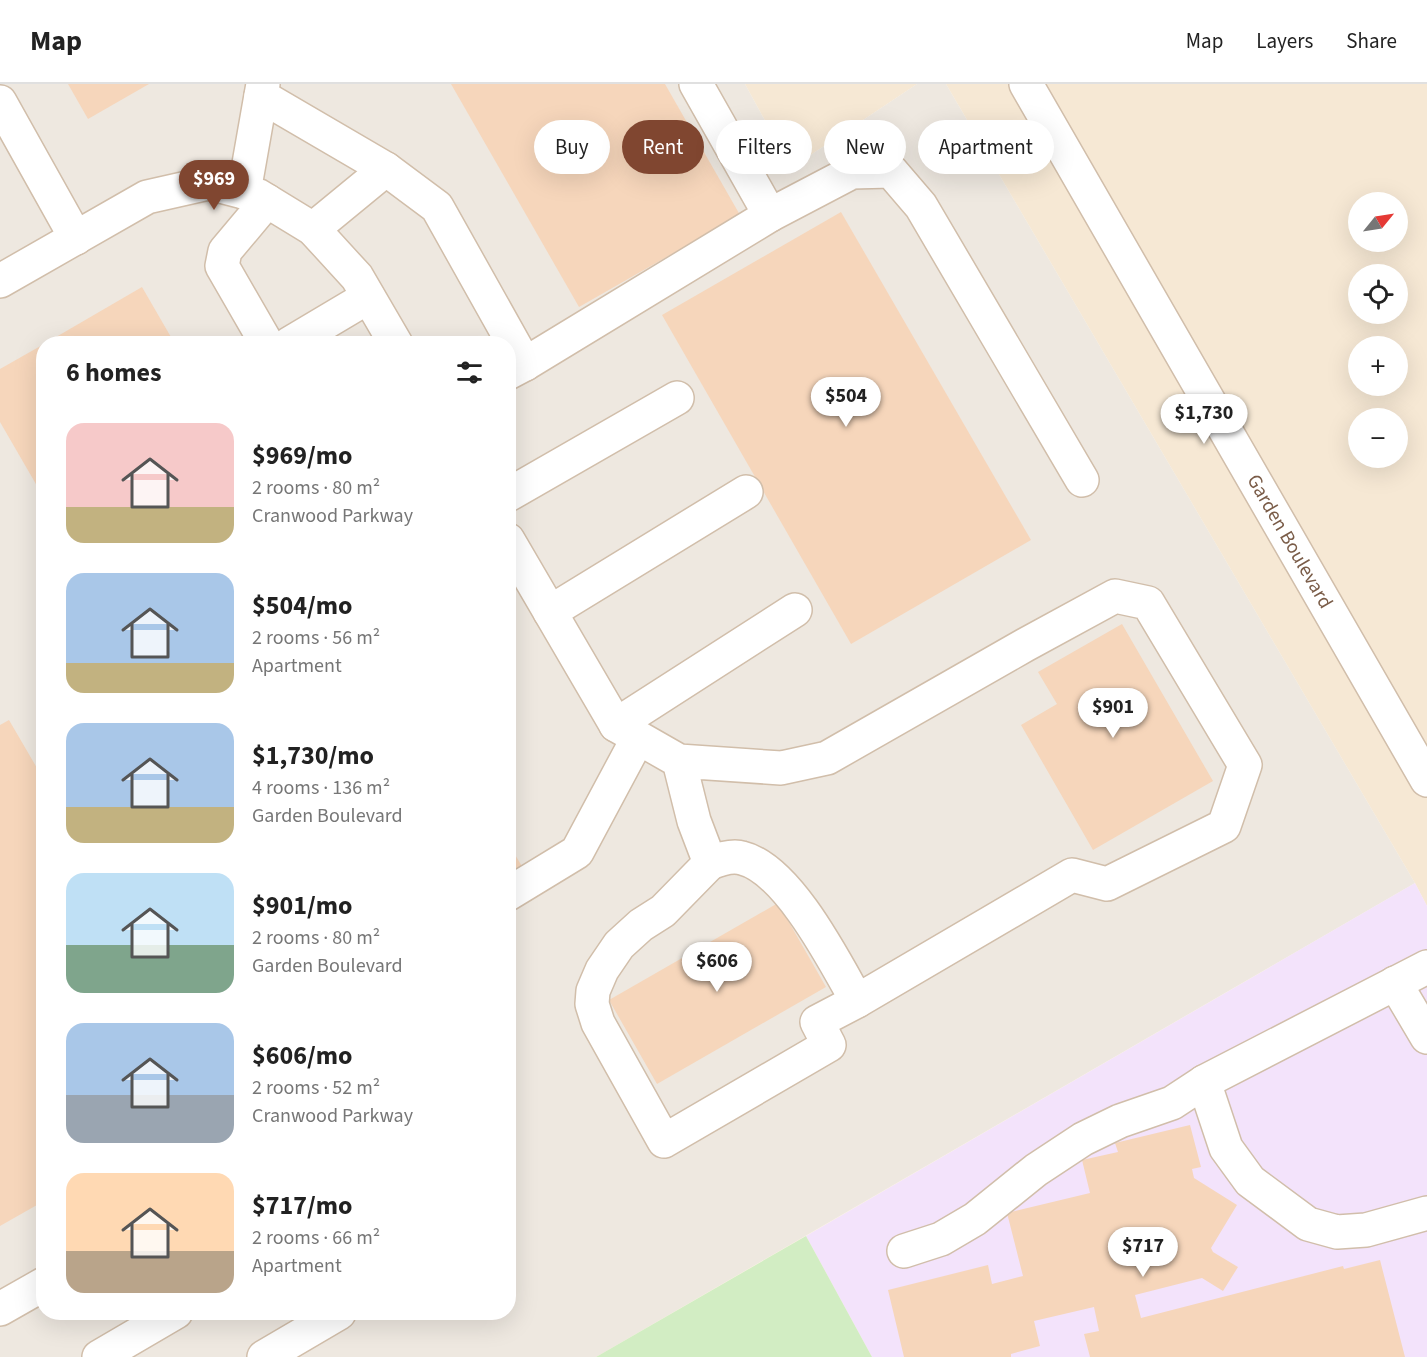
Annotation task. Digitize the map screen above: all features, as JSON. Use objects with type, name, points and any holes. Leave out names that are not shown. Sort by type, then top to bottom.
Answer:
[{"type":"street","points":[[696,84],[770,215]]},
{"type":"street","name":"Garden Boulevard","points":[[1026,84],[1427,780]]},
{"type":"street","points":[[262,336],[222,266],[225,251],[255,197],[262,90],[386,170],[437,207],[501,336]]},
{"type":"street","points":[[0,102],[76,238]]},
{"type":"street","points":[[313,229],[386,170]]},
{"type":"street","points":[[517,368],[770,215],[852,172],[891,171],[921,206],[1082,480]]},
{"type":"street","points":[[0,282],[147,197],[209,183],[255,197],[313,229],[357,278],[391,336]]},
{"type":"street","points":[[302,336],[368,297]]},
{"type":"street","points":[[516,490],[676,398]]},
{"type":"street","points":[[550,612],[746,492]]},
{"type":"street","points":[[516,555],[627,732],[679,761],[781,768],[827,758],[1115,596],[1148,603],[1245,765],[1224,826],[1107,884],[1072,875],[857,1001],[817,1022],[829,1045],[664,1141],[598,1023],[592,1004],[593,991],[602,970],[619,945],[641,924],[663,911],[710,863],[721,858],[742,858],[771,873],[795,900],[824,942],[857,1001]]},
{"type":"street","points":[[516,889],[577,852],[627,732],[795,610]]},
{"type":"street","points":[[679,761],[694,821],[710,863]]},
{"type":"street","points":[[904,1251],[941,1239],[975,1219],[1036,1170],[1083,1139],[1120,1121],[1172,1103],[1204,1082],[1427,967]]},
{"type":"street","points":[[1395,983],[1427,1037]]},
{"type":"street","points":[[1204,1082],[1226,1148],[1250,1181],[1308,1224],[1338,1232],[1366,1230],[1427,1214]]},
{"type":"street","points":[[0,1309],[36,1289]]},
{"type":"street","points":[[99,1357],[162,1320]]},
{"type":"street","points":[[264,1357],[327,1320]]},
{"type":"shaded area","points":[[0,84],[745,84],[765,120],[716,120],[716,174],[812,174],[812,154],[824,146],[824,174],[906,174],[906,120],[863,120],[917,84],[946,84],[967,120],[918,120],[918,174],[999,174],[1415,883],[596,1357],[0,1357]]},
{"type":"shaded area","points":[[745,84],[917,84],[863,120],[824,120],[824,146],[812,154],[812,120],[765,120]]},
{"type":"shaded area","points":[[946,84],[1427,84],[1427,906],[999,174],[1054,174],[1054,120],[967,120]]},
{"type":"shaded area","points":[[1415,883],[1427,906],[1427,1357],[872,1357],[806,1236]]},
{"type":"green space","points":[[806,1236],[872,1357],[596,1357]]},
{"type":"building","points":[[68,84],[149,84],[88,119]]},
{"type":"building","points":[[451,84],[665,84],[686,120],[622,120],[622,174],[704,174],[704,152],[740,215],[579,307]]},
{"type":"building","points":[[841,212],[1031,540],[851,644],[662,315]]},
{"type":"building","points":[[142,287],[170,336],[58,336]]},
{"type":"building","points":[[36,349],[36,484],[0,422],[0,369]]},
{"type":"building","points":[[1122,624],[1213,781],[1093,850],[1021,725],[1057,704],[1038,672]]},
{"type":"building","points":[[9,720],[36,766],[36,1206],[0,1226],[0,725]]},
{"type":"building","points":[[516,856],[523,868],[516,872]]},
{"type":"building","points":[[778,903],[826,987],[657,1084],[609,1000]]},
{"type":"building","points":[[1190,1125],[1201,1167],[1192,1169],[1194,1178],[1237,1205],[1211,1248],[1213,1252],[1238,1267],[1223,1291],[1202,1278],[1135,1295],[1141,1318],[1343,1266],[1344,1269],[1380,1260],[1405,1357],[1090,1357],[1084,1334],[1099,1331],[1094,1307],[1034,1321],[1040,1346],[1011,1354],[1011,1357],[904,1357],[888,1290],[988,1265],[992,1284],[1023,1276],[1007,1213],[1090,1193],[1082,1160],[1118,1152],[1115,1143]]}]
